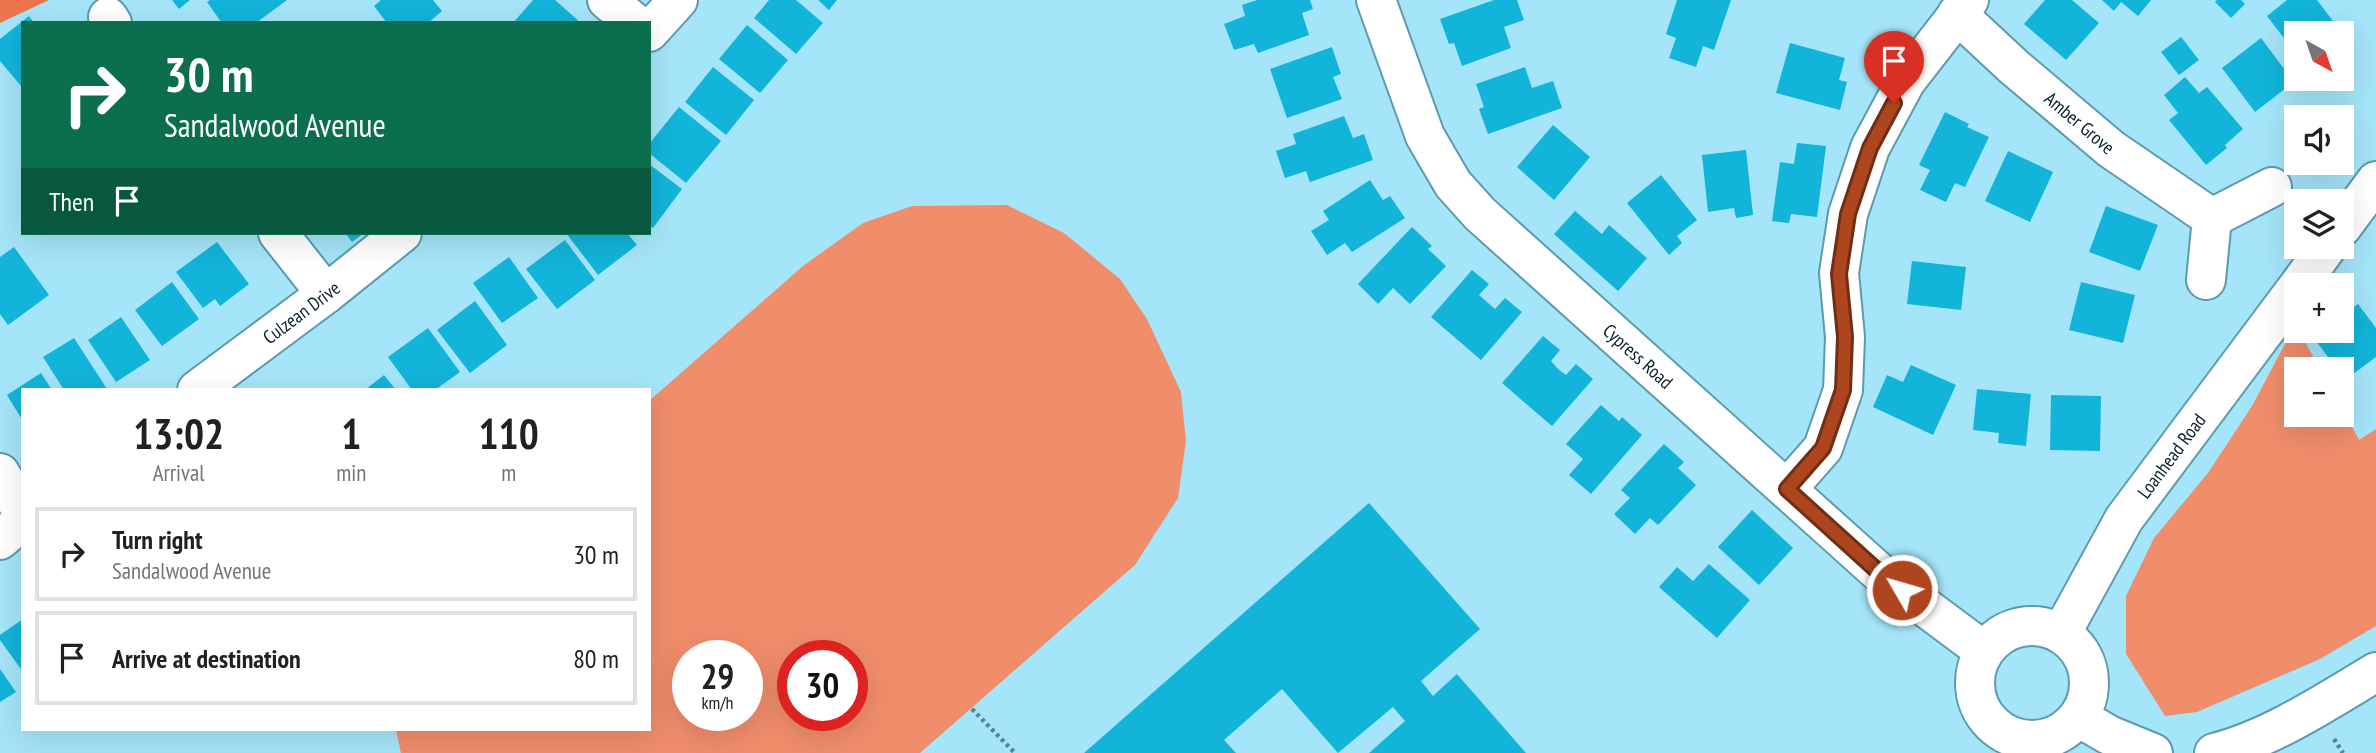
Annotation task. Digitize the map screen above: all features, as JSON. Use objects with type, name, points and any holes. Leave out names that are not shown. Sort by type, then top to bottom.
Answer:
[{"type":"street","points":[[607,0],[633,21]]},
{"type":"street","points":[[651,30],[678,0]]},
{"type":"street","name":"Cypress Road","points":[[1376,0],[1425,136],[1453,184],[1480,214],[1882,575],[1983,651]]},
{"type":"street","points":[[1787,489],[1823,448],[1843,390],[1845,337],[1839,274],[1848,214],[1870,148],[1906,81],[1963,7]]},
{"type":"street","name":"Amber Grove","points":[[1963,7],[2014,67],[2111,149],[2212,218]]},
{"type":"street","points":[[2354,211],[2376,181]]},
{"type":"street","points":[[2206,280],[2212,218],[2272,187]]},
{"type":"street","points":[[280,235],[326,294]]},
{"type":"street","name":"Culzean Drive","points":[[200,388],[326,294],[400,235]]},
{"type":"street","name":"Loanhead Road","points":[[2062,634],[2124,519],[2284,304]]},
{"type":"street","points":[[0,473],[21,510]]},
{"type":"street","points":[[0,540],[21,522]]},
{"type":"street","points":[[2028,625],[2045,627],[2062,634],[2076,646],[2086,663],[2089,681],[2087,701],[2078,718],[2063,731],[2046,739],[2005,744],[1979,708],[1974,689],[1975,669],[1983,651],[1995,638],[2011,629],[2028,625]]},
{"type":"street","points":[[2214,753],[2233,748],[2316,709],[2376,672]]},
{"type":"street","points":[[2078,718],[2109,736],[2152,753]]},
{"type":"path","points":[[972,709],[1014,753]]},
{"type":"path","points":[[2333,736],[2343,753]]},
{"type":"shaded area","points":[[0,0],[49,0],[0,23]]},
{"type":"shaded area","points":[[1007,205],[1064,233],[1120,279],[1147,319],[1181,392],[1186,441],[1178,498],[1135,565],[920,753],[401,753],[396,731],[651,731],[651,399],[803,266],[863,223],[912,206]]},
{"type":"shaded area","points":[[2285,343],[2306,343],[2313,357],[2284,357],[2284,427],[2352,427],[2359,440],[2376,429],[2376,626],[2320,659],[2197,712],[2165,716],[2126,654],[2126,596],[2154,538],[2208,473],[2252,406]]},
{"type":"building","points":[[172,0],[190,0],[179,9]]},
{"type":"building","points":[[287,0],[259,21],[221,21],[207,2]]},
{"type":"building","points":[[381,0],[433,0],[442,11],[430,21],[385,21],[374,6]]},
{"type":"building","points":[[533,0],[555,0],[579,21],[515,21]]},
{"type":"building","points":[[769,0],[796,0],[823,23],[796,54],[754,18]]},
{"type":"building","points":[[818,0],[837,0],[829,10]]},
{"type":"building","points":[[1257,0],[1310,0],[1313,9],[1302,13],[1309,35],[1258,53],[1254,44],[1234,50],[1224,24],[1245,16],[1242,5]]},
{"type":"building","points":[[1494,0],[1517,0],[1524,20],[1504,27],[1511,48],[1462,66],[1454,43],[1449,44],[1440,19]]},
{"type":"building","points":[[1677,0],[1731,0],[1714,50],[1703,46],[1696,67],[1669,58],[1676,38],[1666,34]]},
{"type":"building","points":[[2045,0],[2072,0],[2099,23],[2066,60],[2024,24]]},
{"type":"building","points":[[2102,0],[2151,0],[2138,16],[2121,2],[2114,11]]},
{"type":"building","points":[[2241,0],[2245,4],[2231,18],[2215,2]]},
{"type":"building","points":[[2287,0],[2317,0],[2333,21],[2284,21],[2284,38],[2267,16]]},
{"type":"building","points":[[21,22],[21,86],[0,61],[0,39]]},
{"type":"building","points":[[747,25],[788,60],[760,93],[719,59]]},
{"type":"building","points":[[2181,37],[2199,60],[2179,75],[2161,52]]},
{"type":"building","points":[[2261,38],[2284,69],[2284,90],[2255,112],[2222,68]]},
{"type":"building","points":[[1790,43],[1845,58],[1839,80],[1847,82],[1840,110],[1776,93]]},
{"type":"building","points":[[1332,47],[1341,74],[1333,77],[1342,99],[1287,118],[1270,69]]},
{"type":"building","points":[[713,67],[754,100],[726,135],[685,102]]},
{"type":"building","points":[[1525,67],[1532,88],[1553,81],[1562,108],[1488,134],[1479,109],[1484,107],[1476,84]]},
{"type":"building","points":[[2185,77],[2199,93],[2207,87],[2243,129],[2225,145],[2227,148],[2206,165],[2169,120],[2178,113],[2164,95]]},
{"type":"building","points":[[679,107],[721,141],[686,183],[651,155],[651,142]]},
{"type":"building","points":[[1945,112],[1969,124],[1967,127],[1989,137],[1965,187],[1955,183],[1946,202],[1920,190],[1930,170],[1919,165]]},
{"type":"building","points":[[1344,116],[1353,138],[1364,134],[1373,160],[1310,182],[1306,171],[1285,178],[1276,151],[1296,144],[1293,134]]},
{"type":"building","points":[[1553,125],[1590,157],[1554,200],[1517,167]]},
{"type":"building","points":[[1797,143],[1826,146],[1817,217],[1791,214],[1789,223],[1772,221],[1780,162],[1794,164]]},
{"type":"building","points":[[1746,150],[1753,215],[1736,218],[1734,208],[1708,212],[1702,155]]},
{"type":"building","points":[[2008,151],[2053,172],[2030,222],[1985,201]]},
{"type":"building","points":[[651,166],[682,189],[653,228],[651,227]]},
{"type":"building","points":[[1661,175],[1697,220],[1677,236],[1682,243],[1669,255],[1627,203]]},
{"type":"building","points":[[1370,180],[1383,200],[1390,196],[1405,218],[1352,252],[1345,243],[1327,255],[1311,231],[1329,220],[1323,211]]},
{"type":"building","points":[[2106,206],[2158,225],[2140,271],[2089,252]]},
{"type":"building","points":[[1575,211],[1602,234],[1609,225],[1647,258],[1618,291],[1554,234]]},
{"type":"building","points":[[1412,227],[1432,246],[1428,249],[1446,266],[1410,304],[1393,288],[1378,304],[1358,284]]},
{"type":"building","points":[[347,235],[361,235],[352,242]]},
{"type":"building","points":[[568,235],[629,235],[637,245],[598,275]]},
{"type":"building","points":[[565,240],[595,280],[557,309],[526,269]]},
{"type":"building","points":[[217,242],[249,284],[220,306],[215,299],[203,308],[176,272]]},
{"type":"building","points":[[14,247],[49,295],[8,325],[0,314],[0,257]]},
{"type":"building","points":[[509,257],[538,298],[502,323],[473,283]]},
{"type":"building","points":[[1912,261],[1966,267],[1961,310],[1907,304]]},
{"type":"building","points":[[1472,270],[1489,284],[1479,295],[1495,309],[1505,298],[1522,312],[1481,360],[1431,317]]},
{"type":"building","points":[[172,282],[199,319],[162,346],[135,310]]},
{"type":"building","points":[[2081,282],[2135,295],[2123,343],[2069,330]]},
{"type":"building","points":[[475,301],[507,345],[470,373],[437,330]]},
{"type":"building","points":[[2358,304],[2376,328],[2376,357],[2354,373],[2354,357],[2328,357],[2318,343],[2354,343],[2354,307]]},
{"type":"building","points":[[121,317],[150,360],[116,382],[88,340]]},
{"type":"building","points":[[428,328],[460,372],[438,388],[411,388],[388,357]]},
{"type":"building","points":[[1543,336],[1560,350],[1551,361],[1558,369],[1566,375],[1576,364],[1593,379],[1552,426],[1502,383]]},
{"type":"building","points":[[74,338],[106,388],[63,388],[43,357]]},
{"type":"building","points":[[1911,365],[1956,385],[1933,435],[1873,407],[1887,375],[1903,382]]},
{"type":"building","points":[[41,373],[51,388],[21,388],[21,418],[7,395]]},
{"type":"building","points":[[384,375],[394,388],[368,388]]},
{"type":"building","points":[[1977,389],[2031,394],[2026,446],[1998,443],[1999,433],[1973,430]]},
{"type":"building","points":[[2051,395],[2101,396],[2100,451],[2050,450]]},
{"type":"building","points":[[1601,405],[1619,421],[1622,417],[1642,435],[1591,494],[1569,475],[1583,459],[1566,444]]},
{"type":"building","points":[[1664,444],[1684,462],[1678,468],[1696,485],[1658,525],[1650,518],[1635,534],[1614,514],[1630,498],[1621,490]]},
{"type":"building","points":[[1369,503],[1480,629],[1421,681],[1433,696],[1457,674],[1526,753],[1369,753],[1405,721],[1393,707],[1338,753],[1282,689],[1224,740],[1236,753],[1084,753]]},
{"type":"building","points":[[1752,510],[1793,548],[1759,585],[1718,547]]},
{"type":"building","points":[[1709,564],[1750,600],[1717,638],[1659,587],[1677,567],[1693,581]]},
{"type":"building","points":[[21,620],[21,669],[0,640],[0,635]]},
{"type":"building","points":[[0,669],[16,692],[0,702]]},
{"type":"route","points":[[1894,103],[1870,148],[1848,214],[1839,274],[1845,337],[1843,390],[1823,448],[1787,489],[1902,590]]}]
